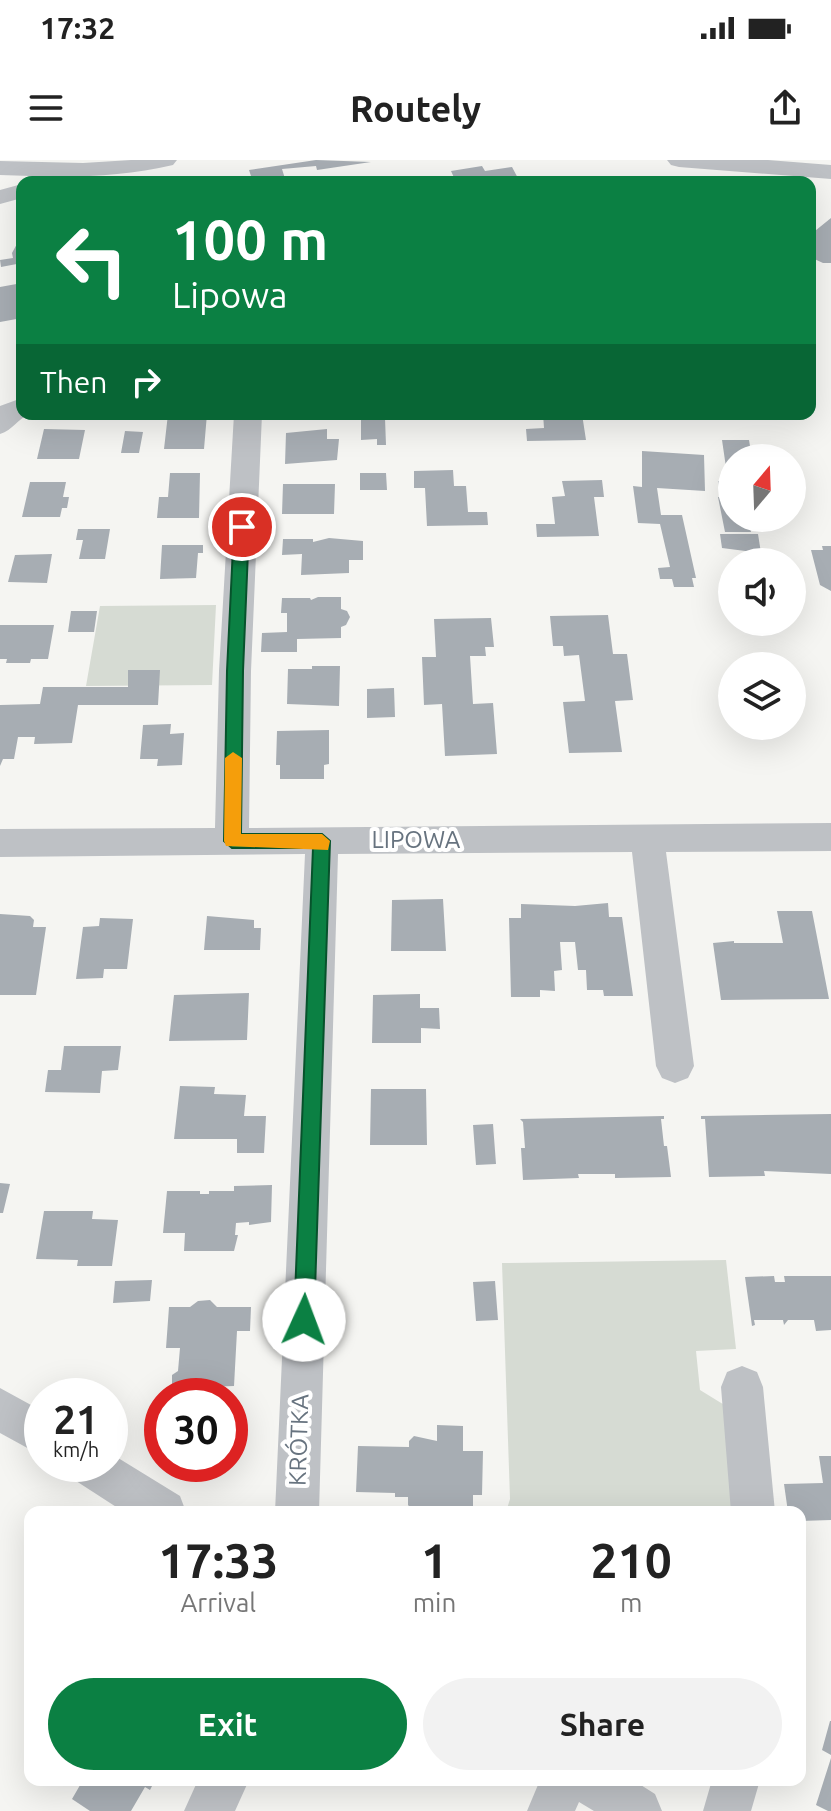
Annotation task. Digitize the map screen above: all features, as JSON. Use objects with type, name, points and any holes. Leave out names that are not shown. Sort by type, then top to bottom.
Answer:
[{"type":"street","points":[[85,176],[165,160]]},
{"type":"street","points":[[679,160],[831,172]]},
{"type":"street","points":[[0,168],[118,168]]},
{"type":"street","points":[[0,425],[16,410]]},
{"type":"street","points":[[232,841],[235,671],[248,420]]},
{"type":"street","name":"LIPOWA","points":[[0,843],[831,837]]},
{"type":"street","points":[[647,838],[675,1066]]},
{"type":"street","name":"KRÓTKA","points":[[297,1506],[322,841]]},
{"type":"street","points":[[742,1387],[752,1506]]},
{"type":"street","points":[[0,1409],[24,1424]]},
{"type":"street","points":[[116,1482],[154,1506]]},
{"type":"street","points":[[208,1811],[222,1786]]},
{"type":"street","points":[[551,1811],[561,1786]]},
{"type":"street","points":[[598,1786],[638,1811]]},
{"type":"street","points":[[727,1811],[734,1786]]},
{"type":"shaded area","points":[[216,605],[212,685],[86,686],[100,606]]},
{"type":"shaded area","points":[[726,1260],[736,1349],[696,1351],[700,1390],[726,1406],[734,1506],[508,1506],[502,1263]]},
{"type":"building","points":[[316,160],[371,162],[317,170],[316,166],[282,169],[284,176],[251,176],[249,170]]},
{"type":"building","points":[[482,166],[485,171],[512,167],[517,176],[453,176],[451,171]]},
{"type":"building","points":[[831,218],[831,263],[816,260],[816,230]]},
{"type":"building","points":[[16,246],[16,264],[1,267],[0,260],[13,258]]},
{"type":"building","points":[[16,284],[16,319],[0,322],[0,287]]},
{"type":"building","points":[[167,420],[206,420],[204,449],[164,449]]},
{"type":"building","points":[[361,420],[385,420],[386,445],[377,445],[377,439],[361,440]]},
{"type":"building","points":[[543,420],[583,420],[586,440],[527,441],[526,429],[544,428]]},
{"type":"building","points":[[44,429],[85,430],[79,459],[37,459]]},
{"type":"building","points":[[327,429],[327,439],[339,439],[337,460],[285,464],[286,433]]},
{"type":"building","points":[[125,431],[143,432],[139,453],[121,453]]},
{"type":"building","points":[[722,440],[749,440],[750,444],[723,444]]},
{"type":"building","points":[[642,451],[704,455],[705,491],[657,488],[661,515],[682,515],[696,578],[692,578],[694,587],[674,587],[672,579],[660,579],[658,568],[670,567],[660,524],[638,523],[633,486],[642,487]]},
{"type":"building","points":[[453,470],[454,486],[466,486],[468,512],[487,512],[488,525],[427,526],[425,488],[414,488],[414,471]]},
{"type":"building","points":[[170,473],[200,473],[199,518],[157,518],[159,497],[168,497]]},
{"type":"building","points":[[360,473],[386,473],[387,490],[360,490]]},
{"type":"building","points":[[602,480],[604,497],[594,497],[599,536],[537,537],[536,524],[555,524],[552,497],[565,496],[562,481]]},
{"type":"building","points":[[30,482],[66,482],[63,497],[69,497],[67,508],[62,508],[60,517],[22,517]]},
{"type":"building","points":[[283,484],[335,484],[334,514],[282,514]]},
{"type":"building","points":[[78,529],[110,529],[105,559],[79,559],[83,540],[76,540]]},
{"type":"building","points":[[720,534],[758,534],[760,548],[722,548]]},
{"type":"building","points":[[329,538],[363,541],[363,560],[349,560],[349,573],[301,575],[302,554],[282,555],[283,539],[313,539],[313,542]]},
{"type":"building","points":[[162,545],[203,545],[203,553],[198,553],[196,578],[160,579]]},
{"type":"building","points":[[822,546],[831,546],[831,591],[820,585],[811,550],[823,550]]},
{"type":"building","points":[[52,554],[47,583],[8,582],[15,555]]},
{"type":"building","points":[[341,597],[341,609],[347,611],[350,617],[341,627],[341,638],[297,639],[297,652],[261,652],[262,633],[287,632],[287,613],[281,613],[282,598],[311,600]]},
{"type":"building","points":[[71,611],[97,611],[94,632],[68,632]]},
{"type":"building","points":[[608,615],[613,654],[627,654],[633,700],[615,701],[622,752],[569,753],[563,702],[585,701],[579,655],[564,656],[563,646],[553,646],[550,616]]},
{"type":"building","points":[[491,618],[494,647],[485,647],[486,656],[470,656],[473,704],[493,703],[497,754],[445,756],[442,704],[424,705],[422,657],[436,657],[434,619]]},
{"type":"building","points":[[0,625],[54,625],[48,659],[6,663],[7,659],[0,659]]},
{"type":"building","points":[[312,666],[340,666],[339,706],[287,704],[288,669],[312,669]]},
{"type":"building","points":[[128,670],[160,670],[158,705],[78,705],[72,743],[34,744],[35,737],[18,737],[14,759],[3,759],[0,766],[0,705],[40,704],[43,687],[128,687]]},
{"type":"building","points":[[394,688],[395,717],[367,718],[367,689]]},
{"type":"building","points":[[171,724],[170,734],[184,733],[182,765],[157,766],[158,759],[140,759],[143,725]]},
{"type":"building","points":[[329,730],[329,764],[324,765],[324,779],[280,779],[280,765],[276,765],[277,731]]},
{"type":"building","points":[[443,899],[446,951],[391,951],[392,900]]},
{"type":"building","points":[[608,903],[609,917],[622,917],[633,996],[604,996],[603,990],[587,990],[586,970],[578,970],[575,942],[560,942],[562,970],[554,971],[555,991],[540,990],[540,997],[511,997],[509,918],[521,918],[521,904],[575,906]]},
{"type":"building","points":[[777,911],[812,911],[829,999],[721,1000],[713,943],[783,943]]},
{"type":"building","points":[[0,914],[30,916],[34,920],[33,927],[46,927],[36,995],[0,995]]},
{"type":"building","points":[[207,916],[254,920],[254,928],[261,928],[260,950],[204,950]]},
{"type":"building","points":[[100,918],[133,919],[127,969],[104,969],[103,978],[76,979],[83,927],[99,926]]},
{"type":"building","points":[[249,993],[247,1040],[169,1041],[174,995]]},
{"type":"building","points":[[420,994],[420,1008],[439,1008],[440,1029],[421,1028],[421,1043],[372,1043],[373,995]]},
{"type":"building","points":[[64,1046],[121,1046],[118,1070],[102,1071],[100,1093],[45,1092],[48,1070],[61,1070]]},
{"type":"building","points":[[180,1086],[215,1087],[214,1094],[246,1095],[244,1116],[266,1116],[264,1153],[237,1153],[237,1139],[174,1139]]},
{"type":"building","points":[[371,1089],[426,1089],[427,1145],[370,1145]]},
{"type":"building","points":[[831,1114],[831,1174],[764,1171],[765,1176],[709,1177],[705,1119],[701,1116]]},
{"type":"building","points":[[664,1116],[661,1119],[664,1146],[667,1146],[671,1177],[615,1178],[615,1174],[578,1174],[579,1178],[523,1180],[521,1148],[525,1148],[523,1122],[520,1119]]},
{"type":"building","points":[[493,1124],[496,1164],[476,1165],[473,1125]]},
{"type":"building","points":[[0,1183],[10,1184],[3,1213],[0,1213]]},
{"type":"building","points":[[272,1185],[271,1222],[236,1223],[235,1235],[238,1235],[234,1251],[184,1251],[185,1233],[163,1233],[167,1191],[209,1194],[209,1191],[234,1191],[234,1186]]},
{"type":"building","points":[[44,1211],[93,1211],[92,1219],[118,1220],[112,1266],[77,1266],[78,1260],[36,1259]]},
{"type":"building","points":[[774,1276],[775,1282],[785,1282],[784,1276],[831,1276],[831,1330],[816,1331],[814,1320],[788,1320],[784,1325],[783,1320],[754,1320],[755,1325],[752,1326],[745,1277]]},
{"type":"building","points":[[152,1280],[150,1301],[113,1303],[115,1281]]},
{"type":"building","points":[[495,1281],[498,1320],[476,1321],[473,1282]]},
{"type":"building","points":[[210,1300],[217,1307],[251,1307],[250,1331],[237,1331],[234,1378],[172,1378],[178,1371],[180,1348],[166,1348],[169,1307],[190,1307],[198,1301]]},
{"type":"building","points":[[437,1425],[463,1426],[463,1451],[483,1451],[482,1495],[473,1495],[473,1506],[409,1506],[408,1497],[395,1497],[395,1493],[356,1492],[358,1446],[409,1447],[409,1441],[414,1436],[437,1441]]},
{"type":"building","points":[[819,1456],[831,1456],[831,1520],[806,1521],[806,1506],[787,1506],[784,1484],[823,1483]]},
{"type":"building","points":[[831,1721],[831,1755],[822,1750]]},
{"type":"building","points":[[831,1758],[831,1811],[828,1811],[816,1805]]},
{"type":"building","points":[[80,1786],[152,1786],[150,1790],[145,1787],[131,1811],[90,1811],[72,1799]]},
{"type":"slow traffic","points":[[233,758],[232,841],[322,841],[322,845]]},
{"type":"route","points":[[242,527],[235,671],[232,841],[322,841],[304,1320]]}]
